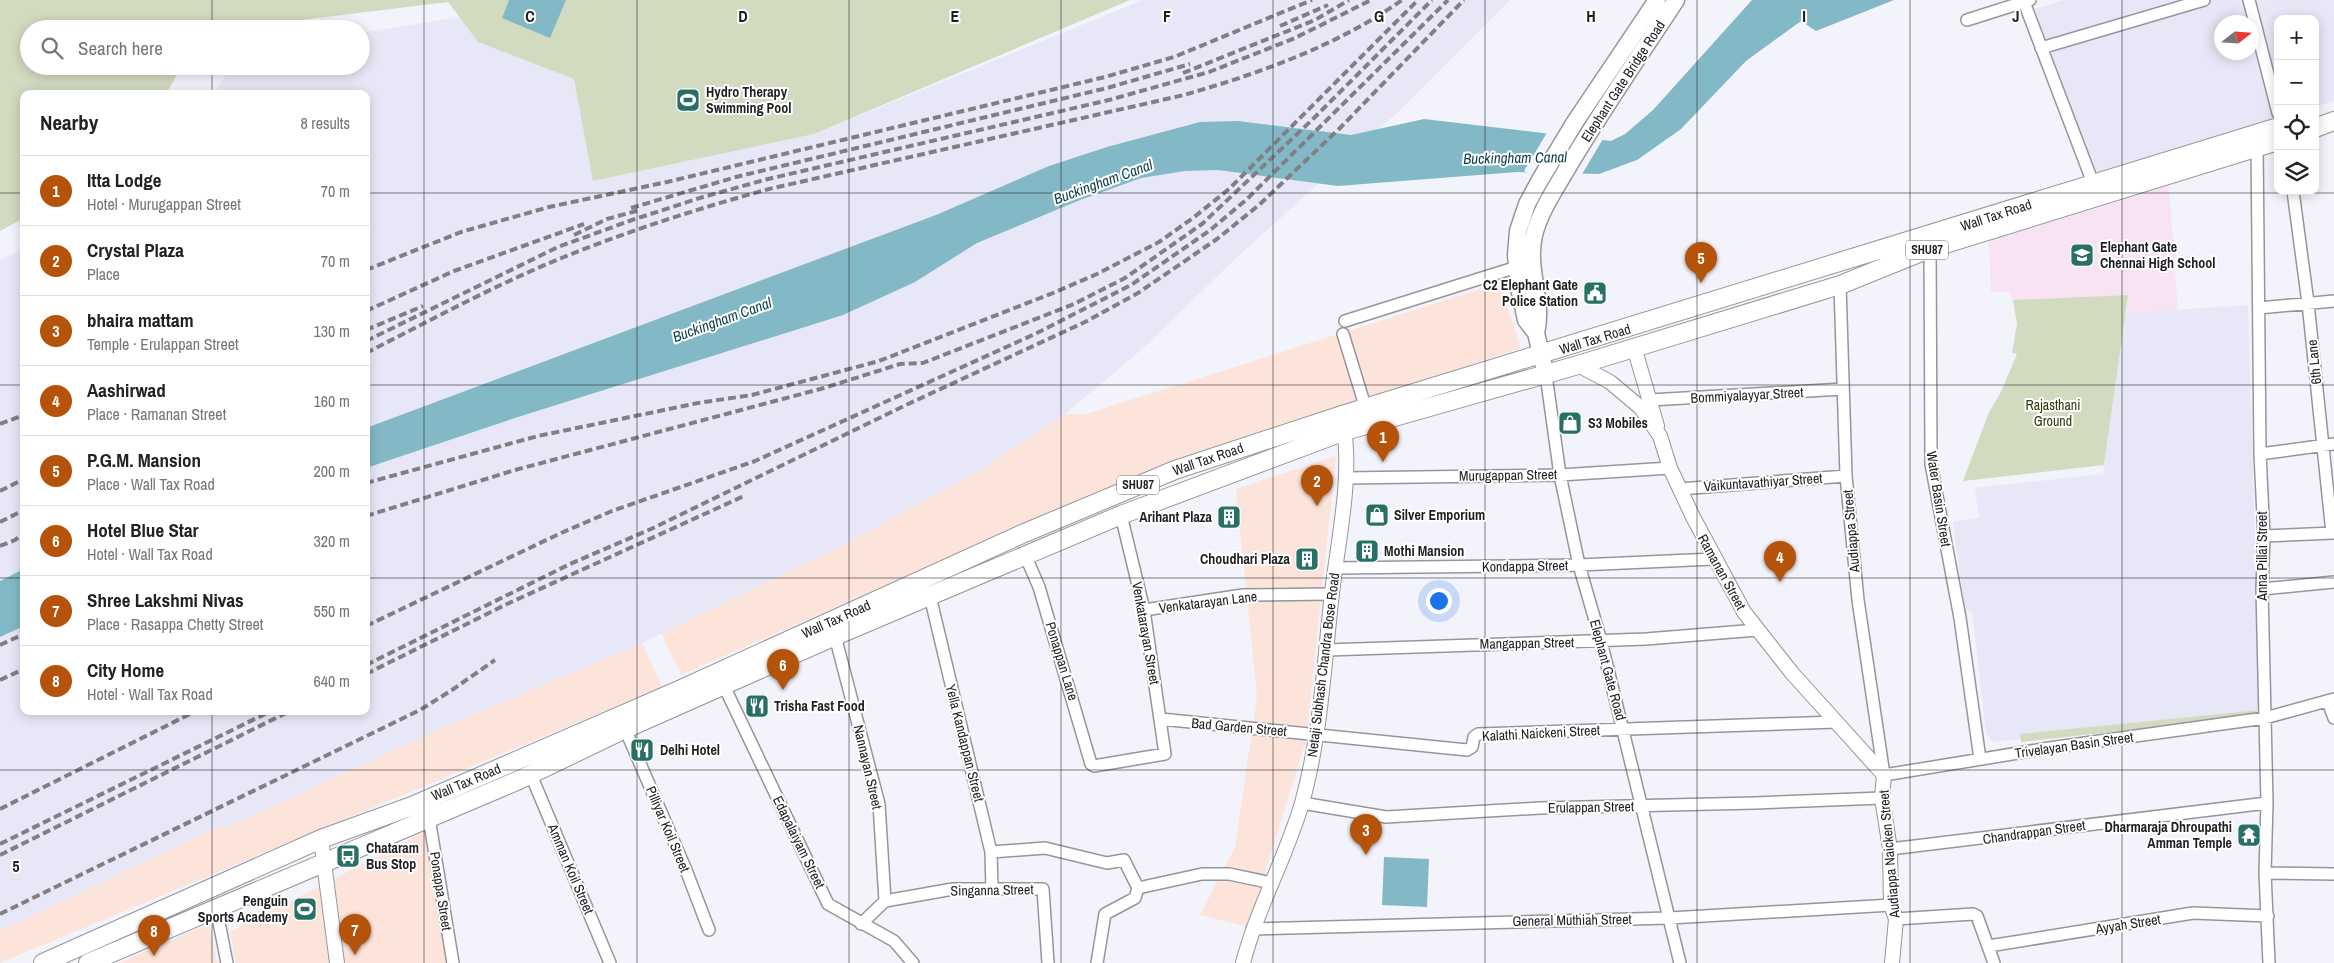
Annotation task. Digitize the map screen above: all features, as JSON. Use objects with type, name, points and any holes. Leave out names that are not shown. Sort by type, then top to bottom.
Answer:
[{"type":"main road","name":"Elephant Gate Bridge Road","points":[[1536,333],[1526,320],[1517,267],[1518,230],[1529,199],[1574,122],[1657,0]]},
{"type":"main road","name":"Elephant Gate Bridge Road","points":[[1536,333],[1540,316],[1533,279],[1532,252],[1534,236],[1546,206],[1589,131],[1676,0]]},
{"type":"main road","points":[[2319,115],[2334,110]]},
{"type":"main road","points":[[2319,127],[2334,121]]},
{"type":"main road","name":"Wall Tax Road","points":[[43,963],[321,839],[412,806],[622,722],[724,686],[835,636],[1343,423],[1366,409],[1541,355],[1930,243],[2257,141],[2274,130]]},
{"type":"main road","name":"Wall Tax Road","points":[[97,961],[216,908],[531,775],[622,722],[1022,534],[1175,470],[1343,423],[1578,366],[1634,347],[1840,285],[1930,243],[2093,183],[2257,141],[2274,141]]},
{"type":"main road","points":[[1529,199],[1546,206]]},
{"type":"main road","points":[[1536,333],[1546,375]]},
{"type":"street","points":[[2040,48],[2204,0]]},
{"type":"street","points":[[2250,0],[2276,105]]},
{"type":"street","points":[[1967,20],[2027,1],[2040,48],[2093,183]]},
{"type":"street","name":"Anna Pillai Street","points":[[2257,141],[2260,454],[2264,536],[2262,589],[2267,803],[2264,873],[2268,916],[2269,963]]},
{"type":"street","name":"6th Lane","points":[[2294,195],[2328,445],[2333,533]]},
{"type":"street","name":"Water Basin Street","points":[[1930,243],[1931,464],[1960,618],[1980,760]]},
{"type":"street","points":[[1345,321],[1517,267]]},
{"type":"street","name":"Audiappa Street","points":[[1840,285],[1846,476],[1858,600],[1884,776]]},
{"type":"street","points":[[2259,308],[2334,301]]},
{"type":"street","points":[[1343,334],[1366,409]]},
{"type":"street","points":[[1634,347],[1660,436]]},
{"type":"street","name":"Ramanan Street","points":[[1578,366],[1610,382],[1627,394],[1641,408],[1660,436],[1670,468],[1680,489],[1714,559],[1744,612],[1757,630],[1884,776]]},
{"type":"street","name":"Elephant Gate Road","points":[[1546,375],[1560,474],[1579,565],[1601,641],[1680,963]]},
{"type":"street","name":"Bommiyalayyar Street","points":[[1650,400],[1843,389]]},
{"type":"street","name":"Netaji Subhash Chandra Bose Road","points":[[1243,963],[1252,929],[1272,883],[1302,803],[1316,734],[1345,478],[1343,423]]},
{"type":"street","points":[[2260,454],[2328,445]]},
{"type":"street","name":"Murugappan Street","points":[[1345,478],[1560,474],[1670,468]]},
{"type":"street","name":"Vaikuntavathiyar Street","points":[[1680,489],[1846,476]]},
{"type":"street","name":"Venkatarayan Street","points":[[1121,515],[1144,610],[1166,752]]},
{"type":"street","points":[[2264,536],[2333,533]]},
{"type":"street","name":"Ponappan Lane","points":[[1026,557],[1039,587],[1091,764],[1094,766],[1166,752]]},
{"type":"street","name":"Kondappa Street","points":[[1335,568],[1579,565],[1714,559]]},
{"type":"street","points":[[2262,589],[2334,582]]},
{"type":"street","name":"Venkatarayan Lane","points":[[1144,610],[1243,595],[1332,594]]},
{"type":"street","name":"Yella Kandappan Street","points":[[930,596],[992,852],[992,890]]},
{"type":"street","name":"Mangappan Street","points":[[1327,650],[1601,641],[1757,630]]},
{"type":"street","name":"Nannayan Street","points":[[835,636],[879,804],[885,901]]},
{"type":"street","name":"Edapalaiyam Street","points":[[724,686],[828,904],[894,941],[913,963]]},
{"type":"street","points":[[2331,701],[2334,718]]},
{"type":"street","name":"Trivelayan Basin Street","points":[[1884,776],[2265,718],[2331,701]]},
{"type":"street","name":"Bad Garden Street","points":[[1161,720],[1316,734]]},
{"type":"street","name":"Pilliyar Koil Street","points":[[622,722],[686,870],[709,930]]},
{"type":"street","name":"Kalathi Naickeni Street","points":[[1316,734],[1467,750],[1472,747],[1474,737],[1478,734],[1547,730],[1623,730],[1836,722]]},
{"type":"street","name":"Amman Koil Street","points":[[531,775],[610,963]]},
{"type":"street","name":"Audiappa Naicken Street","points":[[1884,776],[1882,798],[1890,849],[1893,912],[1892,963]]},
{"type":"street","name":"Erulappan Street","points":[[1302,803],[1386,817],[1540,808],[1882,798]]},
{"type":"street","name":"Chandrappan Street","points":[[1890,849],[2267,803]]},
{"type":"street","name":"Ponappa Street","points":[[429,818],[453,963]]},
{"type":"street","points":[[321,839],[337,963]]},
{"type":"street","points":[[992,852],[1045,848],[1107,863],[1124,860],[1138,888],[1136,898],[1105,914],[1097,963]]},
{"type":"street","points":[[2264,873],[2334,874]]},
{"type":"street","points":[[1138,888],[1202,874],[1229,874],[1272,883]]},
{"type":"street","name":"Singanna Street","points":[[885,901],[953,888],[992,890],[1043,889],[1048,963]]},
{"type":"street","points":[[861,924],[885,901]]},
{"type":"street","points":[[216,908],[227,963]]},
{"type":"street","name":"General Muthiah Street","points":[[1252,929],[1393,923],[1893,912],[1973,914],[1977,916],[1989,946]]},
{"type":"street","name":"Ayyah Street","points":[[1989,946],[2193,914],[2268,916]]},
{"type":"street","points":[[1989,946],[1994,963]]},
{"type":"shaded area","points":[[1143,0],[1510,0],[1401,109],[1234,260],[1141,350],[1065,414],[981,470],[841,546],[642,643],[446,726],[223,829],[221,825],[0,931],[0,260],[20,251],[20,715],[370,715],[370,90],[216,90],[224,77],[226,75],[370,75],[370,32],[459,17],[479,42],[574,79],[594,181],[814,134]]},
{"type":"shaded area","points":[[2064,0],[2334,0],[2334,101],[2319,106],[2319,15],[2274,15],[2274,120],[2096,175],[2035,9]]},
{"type":"shaded area","name":"Elephant Gate Chennai High School","points":[[2169,186],[2178,310],[2125,313],[2127,295],[2013,300],[2010,292],[1991,292],[1989,241]]},
{"type":"shaded area","points":[[1500,283],[1521,348],[1127,479],[681,675],[661,633],[841,546],[981,470],[1065,414],[1086,414]]},
{"type":"shaded area","points":[[2248,305],[2260,710],[2021,734],[2021,739],[1992,742],[1986,733],[1972,611],[1965,612],[1953,522],[1979,518],[1975,488],[2103,474],[2125,313]]},
{"type":"shaded area","points":[[1336,456],[1306,741],[1248,927],[1200,915],[1235,847],[1257,697],[1236,489]]},
{"type":"shaded area","points":[[642,643],[662,687],[0,963],[0,931],[221,825],[223,829],[446,726]]},
{"type":"shaded area","points":[[429,828],[452,963],[236,963],[230,932],[406,842]]},
{"type":"shaded area","points":[[209,924],[217,963],[119,963]]},
{"type":"green space","points":[[0,0],[1130,0],[814,134],[593,181],[574,79],[478,42],[448,2],[301,20],[20,20],[20,75],[177,75],[168,90],[20,90],[20,220],[0,231]]},
{"type":"green space","name":"Rajasthani Ground","points":[[2128,295],[2104,465],[1963,481],[1989,412],[2001,392],[2017,354],[2012,353],[2017,324],[2013,300]]},
{"type":"green space","points":[[2260,710],[2245,717],[2021,742],[2020,734]]},
{"type":"water","points":[[509,0],[566,0],[550,38],[502,18]]},
{"type":"water","name":"Buckingham Canal","points":[[1752,0],[1894,0],[1816,31],[1801,21],[1746,61],[1681,129],[1637,160],[1599,174],[1517,172],[1338,186],[1218,170],[1185,171],[1141,178],[1080,200],[977,243],[915,282],[843,315],[518,417],[370,467],[370,427],[936,215],[1049,166],[1107,147],[1200,122],[1238,121],[1351,135],[1424,119],[1611,141],[1625,134],[1653,110]]},
{"type":"water","points":[[20,571],[20,628],[0,637],[0,581]]},
{"type":"water","points":[[1384,857],[1429,859],[1427,907],[1382,905]]},
{"type":"pier","points":[[1548,131],[1603,139],[1581,176],[1530,174],[1524,171]]},
{"type":"railway","points":[[370,268],[461,232],[549,207],[667,182],[1105,77],[1174,57],[1312,0]]},
{"type":"railway","points":[[1183,73],[1315,20],[1349,0]]},
{"type":"railway","points":[[370,339],[558,247],[632,220],[703,197],[768,179],[1109,100],[1209,72],[1295,38],[1371,0]]},
{"type":"railway","points":[[370,351],[514,279],[589,247],[640,229],[769,189],[1184,95],[1241,77],[1297,56],[1351,31],[1402,0]]},
{"type":"railway","points":[[370,482],[538,436],[698,403],[752,395],[879,361],[1097,274],[1159,242],[1229,189],[1418,0]]},
{"type":"railway","points":[[370,515],[515,470],[824,388],[900,364],[923,363],[1074,304],[1125,278],[1202,224],[1314,118],[1432,0]]},
{"type":"railway","points":[[370,624],[561,533],[612,511],[755,461],[1035,334],[1131,285],[1209,231],[1246,200],[1448,0]]},
{"type":"railway","points":[[370,663],[570,564],[651,529],[906,405],[1085,322],[1138,293],[1217,239],[1259,205],[1340,128],[1464,0]]},
{"type":"railway","points":[[1280,26],[1328,5]]},
{"type":"railway","points":[[631,208],[736,177],[1107,88],[1190,64]]},
{"type":"railway","points":[[574,235],[607,219],[640,210]]},
{"type":"railway","points":[[370,309],[454,271],[584,224]]},
{"type":"railway","points":[[370,328],[423,306]]},
{"type":"railway","points":[[0,424],[20,416]]},
{"type":"railway","points":[[0,491],[20,481]]},
{"type":"railway","points":[[370,672],[507,604],[744,496]]},
{"type":"railway","points":[[0,522],[20,512]]},
{"type":"railway","points":[[0,546],[20,536]]},
{"type":"railway","points":[[0,645],[20,636]]},
{"type":"railway","points":[[0,914],[420,710],[495,660]]},
{"type":"railway","points":[[0,680],[20,671]]},
{"type":"railway","points":[[0,809],[188,715]]},
{"type":"railway","points":[[0,844],[263,715]]},
{"type":"railway","points":[[0,855],[282,715]]},
{"type":"place","name":"Hydro Therapy Swimming Pool","points":[[688,100]]},
{"type":"place","name":"Elephant Gate Chennai High School","points":[[2082,255]]},
{"type":"place","name":"P.G.M. Mansion","points":[[1701,283]]},
{"type":"place","name":"C2 Elephant Gate Police Station","points":[[1595,293]]},
{"type":"place","name":"S3 Mobiles","points":[[1570,423]]},
{"type":"place","name":"Itta Lodge","points":[[1383,462]]},
{"type":"place","name":"Crystal Plaza","points":[[1317,506]]},
{"type":"place","name":"Silver Emporium","points":[[1377,515]]},
{"type":"place","name":"Arihant Plaza","points":[[1229,517]]},
{"type":"place","name":"Mothi Mansion","points":[[1367,551]]},
{"type":"place","name":"Choudhari Plaza","points":[[1307,559]]},
{"type":"place","name":"Aashirwad","points":[[1780,582]]},
{"type":"place","name":"Hotel Blue Star","points":[[783,690]]},
{"type":"place","name":"Trisha Fast Food","points":[[757,706]]},
{"type":"place","name":"Delhi Hotel","points":[[642,750]]},
{"type":"place","name":"Dharmaraja Dhroupathi Amman Temple","points":[[2249,835]]},
{"type":"place","name":"bhaira mattam","points":[[1366,855]]},
{"type":"place","name":"Chataram Bus Stop","points":[[348,856]]},
{"type":"place","name":"Penguin Sports Academy","points":[[305,909]]},
{"type":"place","name":"Shree Lakshmi Nivas","points":[[355,955]]},
{"type":"place","name":"City Home","points":[[154,956]]}]
